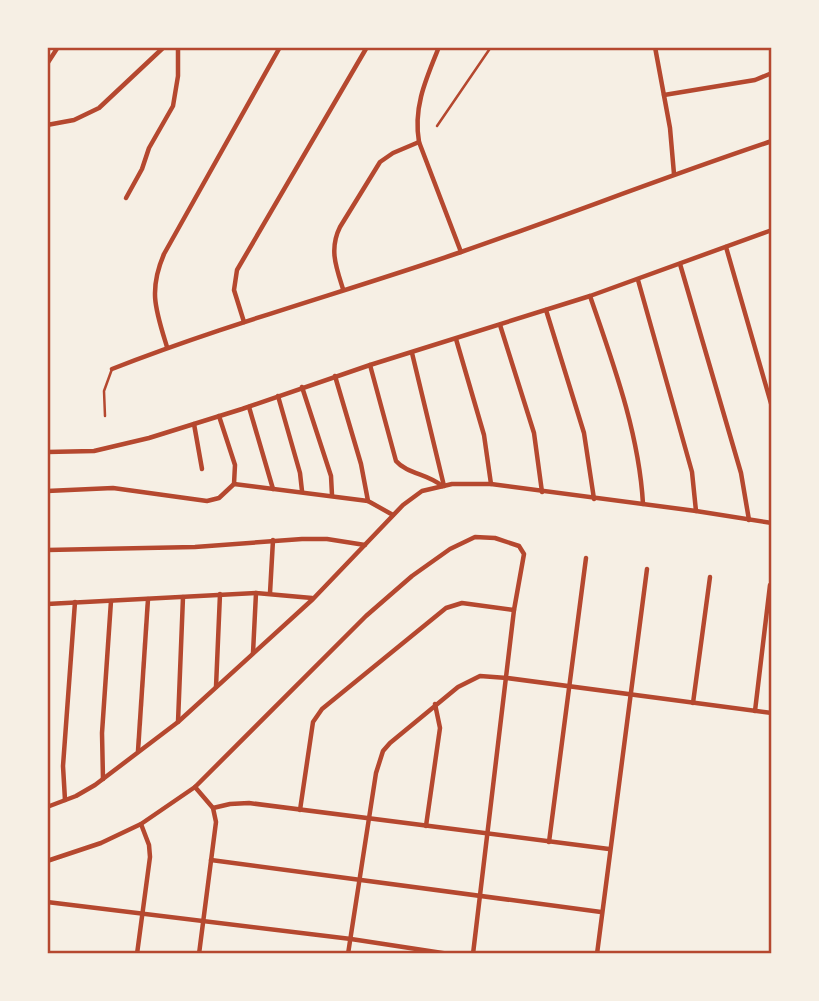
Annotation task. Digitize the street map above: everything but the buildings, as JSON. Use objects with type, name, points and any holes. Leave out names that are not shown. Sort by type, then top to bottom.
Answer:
[{"type":"street","points":[[47,64],[58,47]]},
{"type":"street","points":[[47,125],[74,120],[99,108],[164,47]]},
{"type":"street","points":[[126,198],[142,169],[149,148],[173,106],[178,76],[178,47]]},
{"type":"street","points":[[167,347],[154,297],[157,270],[280,47]]},
{"type":"street","points":[[244,322],[234,290],[237,270],[367,47]]},
{"type":"street","points":[[439,47],[419,100],[417,127],[419,142],[461,252]]},
{"type":"street","points":[[656,47],[674,174]]},
{"type":"street","points":[[664,95],[755,80],[772,73]]},
{"type":"street","points":[[113,369],[167,347],[461,252],[772,141]]},
{"type":"street","points":[[343,289],[333,248],[340,227],[380,162],[419,142]]},
{"type":"street","points":[[47,452],[76,453],[110,448],[194,424],[335,376],[590,296],[771,233]]},
{"type":"street","points":[[726,247],[772,407]]},
{"type":"street","points":[[680,264],[741,473],[749,520]]},
{"type":"street","points":[[638,280],[692,472],[696,511]]},
{"type":"street","points":[[590,296],[606,342],[640,463],[643,504]]},
{"type":"street","points":[[546,310],[584,433],[594,499]]},
{"type":"street","points":[[500,325],[534,433],[541,492]]},
{"type":"street","points":[[456,339],[484,435],[491,484]]},
{"type":"street","points":[[412,353],[443,486]]},
{"type":"street","points":[[370,365],[396,461],[401,467],[443,486]]},
{"type":"street","points":[[335,376],[361,464],[368,502]]},
{"type":"street","points":[[302,387],[331,476],[332,495]]},
{"type":"street","points":[[278,396],[300,472],[302,491]]},
{"type":"street","points":[[248,407],[273,489]]},
{"type":"street","points":[[47,491],[113,488],[207,501],[219,498],[234,484],[235,465],[219,416]]},
{"type":"street","points":[[194,424],[202,469]]},
{"type":"street","points":[[234,484],[332,495],[368,502],[393,515]]},
{"type":"street","points":[[47,807],[76,796],[103,780],[178,722],[313,598],[393,515],[422,491],[443,486],[491,484],[772,523]]},
{"type":"street","points":[[47,861],[101,844],[141,824],[195,787],[366,616],[434,560],[475,537],[505,540],[523,549],[472,954]]},
{"type":"street","points":[[47,550],[195,547],[273,540],[327,539],[366,545]]},
{"type":"street","points":[[270,593],[273,540]]},
{"type":"street","points":[[549,842],[586,558]]},
{"type":"street","points":[[597,954],[647,569]]},
{"type":"street","points":[[693,703],[710,577]]},
{"type":"street","points":[[755,711],[770,585]]},
{"type":"street","points":[[47,604],[256,593],[313,598]]},
{"type":"street","points":[[253,654],[256,593]]},
{"type":"street","points":[[216,687],[220,594]]},
{"type":"street","points":[[178,722],[183,597]]},
{"type":"street","points":[[138,752],[148,599]]},
{"type":"street","points":[[103,780],[102,733],[111,601]]},
{"type":"street","points":[[65,800],[63,766],[75,602]]},
{"type":"street","points":[[300,810],[313,722],[328,703],[446,608],[462,603],[514,610]]},
{"type":"street","points":[[348,954],[368,819],[383,751],[397,735],[435,704],[473,678],[507,678],[772,713]]},
{"type":"street","points":[[426,826],[440,728],[435,704]]},
{"type":"street","points":[[195,787],[213,808],[216,822],[199,954]]},
{"type":"street","points":[[213,808],[240,803],[609,849]]},
{"type":"street","points":[[137,954],[150,851],[141,824]]},
{"type":"street","points":[[211,860],[601,912]]},
{"type":"street","points":[[47,902],[351,939],[449,954]]},
{"type":"lane","points":[[437,126],[491,47]]},
{"type":"lane","points":[[105,416],[104,391],[113,369]]}]
